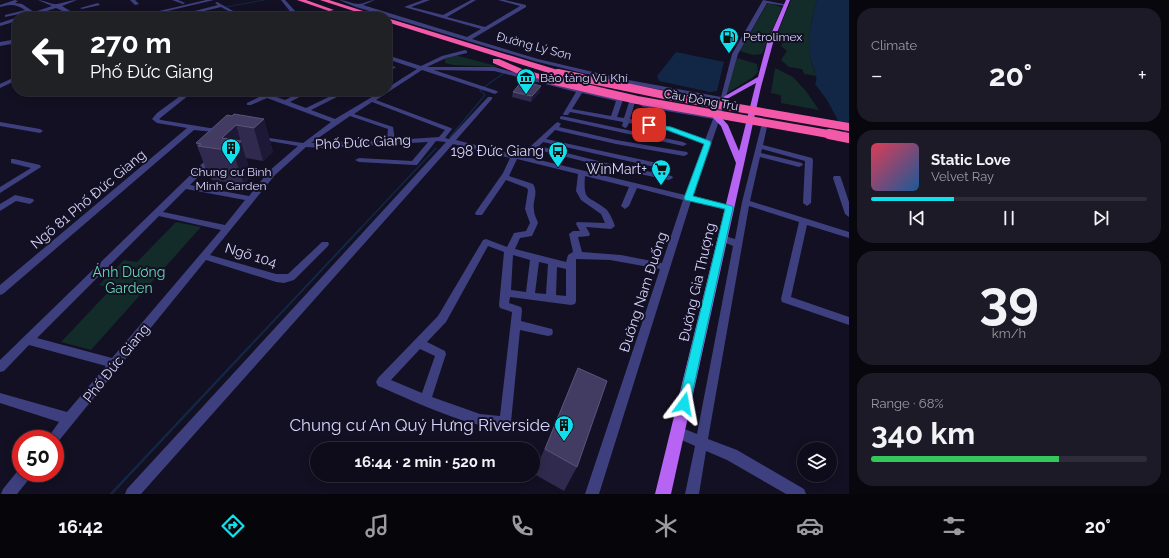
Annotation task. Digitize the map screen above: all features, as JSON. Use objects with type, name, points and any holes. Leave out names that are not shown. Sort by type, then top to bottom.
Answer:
[{"type":"highway","points":[[300,0],[339,12]]},
{"type":"highway","points":[[323,0],[363,12]]},
{"type":"highway","name":"Đường Lý Sơn","points":[[392,19],[556,75]]},
{"type":"highway","name":"Đường Lý Sơn","points":[[392,30],[496,61],[519,71],[556,75]]},
{"type":"highway","name":"Cầu Đông Trù","points":[[556,75],[849,123]]},
{"type":"highway","name":"Cầu Đông Trù","points":[[556,75],[849,127]]},
{"type":"highway","name":"Cầu Đông Trù","points":[[556,75],[658,100],[849,134]]},
{"type":"highway","name":"Cầu Đông Trù","points":[[556,75],[637,100],[849,138]]},
{"type":"main road","name":"Đường Gia Thượng","points":[[663,494],[760,78],[770,43],[787,2]]},
{"type":"main road","points":[[723,99],[760,78]]},
{"type":"main road","points":[[717,118],[724,125],[740,162]]},
{"type":"street","points":[[0,6],[18,0]]},
{"type":"street","points":[[40,0],[61,7],[70,12]]},
{"type":"street","points":[[11,3],[31,12],[75,0]]},
{"type":"street","points":[[132,0],[137,4]]},
{"type":"street","points":[[174,0],[183,3]]},
{"type":"street","points":[[160,12],[202,1],[212,0],[227,11]]},
{"type":"street","points":[[283,0],[293,12]]},
{"type":"street","name":"Đường Lý Sơn","points":[[342,0],[373,12]]},
{"type":"street","points":[[358,6],[373,0]]},
{"type":"street","points":[[428,0],[406,7],[485,28]]},
{"type":"street","points":[[442,17],[474,0]]},
{"type":"street","points":[[470,37],[524,6],[500,0]]},
{"type":"street","points":[[766,1],[787,2]]},
{"type":"street","name":"Đường Nam Đuống","points":[[592,494],[688,198],[717,118],[735,54],[766,1]]},
{"type":"street","points":[[82,8],[98,4]]},
{"type":"street","points":[[195,12],[221,6]]},
{"type":"street","points":[[222,12],[232,12]]},
{"type":"street","points":[[7,16],[12,15]]},
{"type":"street","points":[[0,20],[8,18],[11,21]]},
{"type":"street","name":"Đường Lý Sơn","points":[[392,18],[470,37],[536,60],[595,74],[723,99]]},
{"type":"street","points":[[0,25],[11,21]]},
{"type":"street","points":[[0,25],[6,29]]},
{"type":"street","points":[[0,41],[12,38]]},
{"type":"street","points":[[0,44],[12,41]]},
{"type":"street","points":[[0,50],[12,47]]},
{"type":"street","points":[[438,59],[439,56],[452,48]]},
{"type":"street","points":[[392,87],[448,54],[465,52]]},
{"type":"street","points":[[132,494],[493,95],[483,88],[422,70],[392,58]]},
{"type":"street","points":[[438,59],[445,65],[499,70],[620,100],[717,118]]},
{"type":"street","points":[[422,70],[470,68]]},
{"type":"street","points":[[0,86],[12,80]]},
{"type":"street","points":[[522,158],[554,128],[580,91]]},
{"type":"street","points":[[184,96],[159,114],[155,119],[159,122],[228,132]]},
{"type":"street","points":[[249,104],[265,96],[307,110],[336,122]]},
{"type":"street","points":[[284,103],[298,96]]},
{"type":"street","points":[[307,110],[334,96]]},
{"type":"street","points":[[254,137],[304,145],[336,122],[377,96]]},
{"type":"street","points":[[359,160],[414,163],[449,129],[371,100]]},
{"type":"street","points":[[613,119],[620,100]]},
{"type":"street","points":[[606,178],[622,131],[627,121],[632,102]]},
{"type":"street","points":[[568,110],[668,128],[708,143]]},
{"type":"street","points":[[349,114],[391,128],[391,141]]},
{"type":"street","points":[[562,118],[683,144]]},
{"type":"street","points":[[0,124],[40,131]]},
{"type":"street","name":"Ngõ 81 Phố Đức Giang","points":[[0,291],[193,127]]},
{"type":"street","points":[[692,494],[746,202],[764,127]]},
{"type":"street","points":[[554,128],[619,143],[684,154]]},
{"type":"street","name":"Phố Đức Giang","points":[[61,430],[272,173],[304,145],[323,146],[391,141],[438,139],[452,140],[729,208]]},
{"type":"street","points":[[542,140],[659,166]]},
{"type":"street","points":[[534,147],[610,166],[669,178]]},
{"type":"street","points":[[759,150],[800,165]]},
{"type":"street","points":[[759,150],[809,160],[807,203]]},
{"type":"street","points":[[0,367],[220,151]]},
{"type":"street","points":[[478,213],[497,185],[505,177],[513,161],[514,155]]},
{"type":"street","points":[[0,191],[4,185],[37,167],[14,161]]},
{"type":"street","points":[[576,256],[578,254],[573,234],[586,234],[580,224],[611,226],[604,212],[585,200],[580,191],[582,172]]},
{"type":"street","points":[[505,177],[530,186],[532,190],[529,209],[534,223],[528,234],[517,235],[510,251],[508,254],[504,305],[517,310],[505,422],[499,424],[473,418],[382,382],[442,320],[486,242],[510,251],[571,267]]},
{"type":"street","points":[[837,178],[849,214]]},
{"type":"street","points":[[625,206],[634,185]]},
{"type":"street","points":[[185,186],[250,199]]},
{"type":"street","points":[[0,208],[15,198],[30,201]]},
{"type":"street","points":[[746,202],[849,235]]},
{"type":"street","points":[[157,213],[227,228]]},
{"type":"street","points":[[804,221],[786,299],[849,321]]},
{"type":"street","points":[[722,238],[738,244]]},
{"type":"street","name":"Ngõ 104","points":[[204,256],[276,278],[287,279],[298,272],[324,244]]},
{"type":"street","points":[[506,293],[571,301],[571,257],[576,256],[598,255],[626,258],[666,268]]},
{"type":"street","points":[[530,296],[535,258]]},
{"type":"street","points":[[551,298],[553,262]]},
{"type":"street","points":[[515,324],[548,332]]},
{"type":"street","points":[[28,340],[115,364]]},
{"type":"street","points":[[419,344],[441,354],[426,400]]},
{"type":"street","points":[[0,398],[70,419]]},
{"type":"street","points":[[677,432],[732,455],[799,494]]},
{"type":"street","points":[[8,494],[18,482]]},
{"type":"green space","points":[[791,0],[817,0],[810,29],[809,48],[813,67],[817,76],[804,74],[802,69],[789,67],[781,60],[787,51],[781,46],[783,42],[782,38],[787,35],[781,36],[779,39],[776,37]]},
{"type":"green space","points":[[769,3],[782,7],[762,54],[753,55],[740,51],[767,4]]},
{"type":"green space","points":[[455,55],[500,67],[453,65],[445,63],[445,58]]},
{"type":"green space","points":[[737,58],[757,64],[758,72],[752,78],[727,93]]},
{"type":"green space","points":[[775,68],[793,77],[806,91],[819,110],[781,103],[781,95],[771,93]]},
{"type":"green space","name":"Ánh Dương Garden","points":[[176,222],[201,227],[91,350],[61,342],[112,288],[99,285],[124,260],[137,262]]},
{"type":"water","points":[[817,0],[849,0],[849,141],[827,100],[815,84],[816,75],[811,60],[809,37]]},
{"type":"water","points":[[676,52],[724,62],[717,91],[710,92],[659,81],[657,76]]},
{"type":"building","points":[[522,81],[541,86],[532,96],[513,92]]},
{"type":"building","points":[[234,114],[264,119],[254,128],[236,125],[222,138],[241,141],[233,151],[198,146],[201,144],[196,143],[227,115],[232,116]]},
{"type":"building","points":[[578,368],[607,381],[577,467],[545,449]]},
{"type":"waterway","points":[[226,7],[264,0]]},
{"type":"waterway","points":[[450,137],[485,95],[480,90],[504,73]]},
{"type":"waterway","points":[[360,229],[436,148]]},
{"type":"waterway","points":[[249,347],[361,228]]},
{"type":"waterway","points":[[111,494],[250,346]]},
{"type":"place","name":"Petrolimex","points":[[729,54]]},
{"type":"place","name":"Bảo tàng Vũ Khí","points":[[526,95]]},
{"type":"place","name":"Chung cư Bình Minh Garden","points":[[231,165]]},
{"type":"place","name":"198 Đức Giang","points":[[558,168]]},
{"type":"place","name":"WinMart+","points":[[661,186]]},
{"type":"place","name":"Chung cư An Quý Hưng Riverside","points":[[564,442]]},
{"type":"route","points":[[649,125],[668,128],[708,143],[688,198],[729,208],[684,404]]}]
